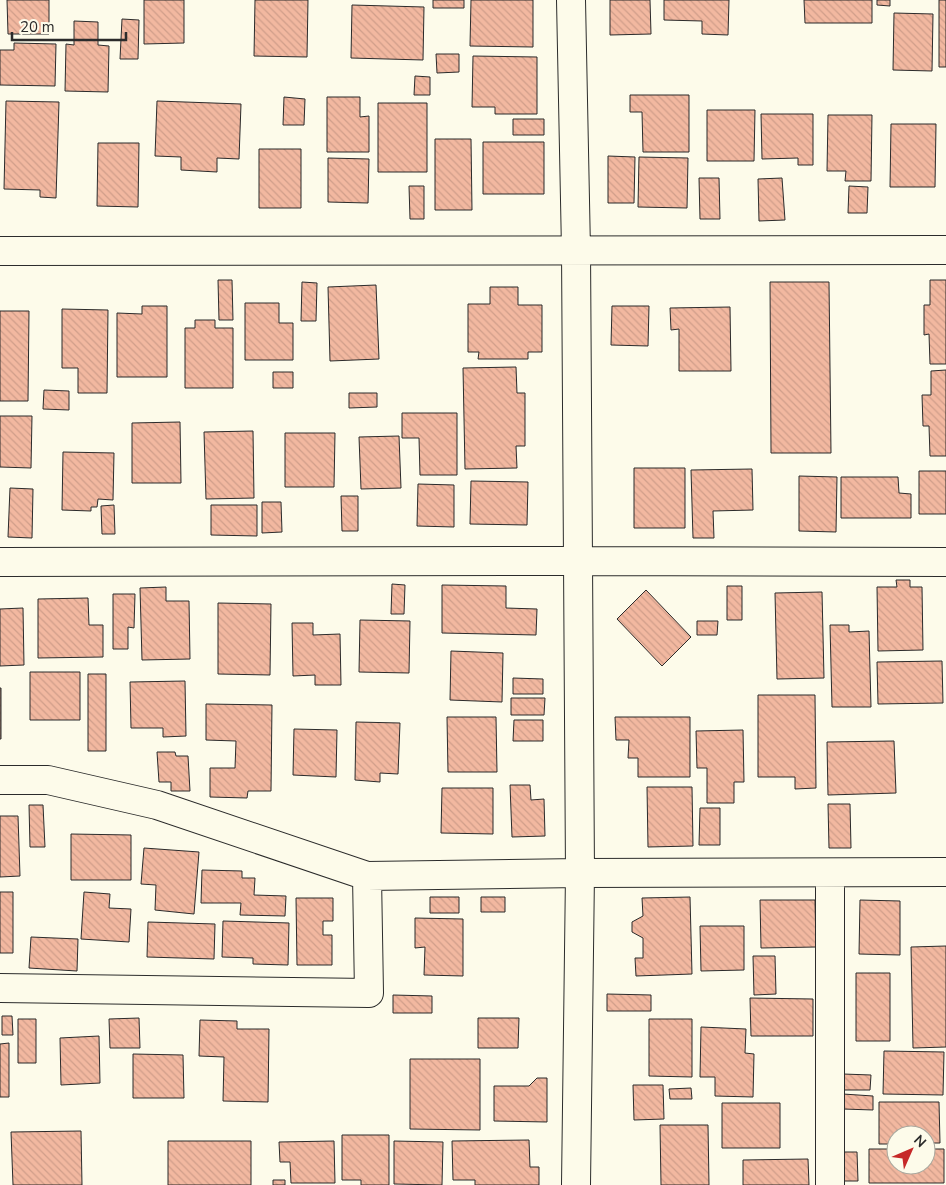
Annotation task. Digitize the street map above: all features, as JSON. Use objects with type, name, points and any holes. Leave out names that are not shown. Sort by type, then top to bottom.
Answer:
[{"type":"street","points":[[571,0],[576,250],[580,872],[576,1185]]},
{"type":"street","points":[[0,251],[946,250]]},
{"type":"street","points":[[0,562],[946,562]]},
{"type":"street","points":[[0,780],[48,780],[157,805],[367,876],[580,872],[946,872]]},
{"type":"street","points":[[830,873],[830,1185]]},
{"type":"street","points":[[0,988],[369,993],[367,876]]},
{"type":"building","points":[[7,0],[49,0],[49,34],[8,34]]},
{"type":"building","points":[[144,0],[184,0],[184,43],[144,44]]},
{"type":"building","points":[[255,0],[308,0],[307,57],[254,56]]},
{"type":"building","points":[[433,0],[464,0],[464,8],[433,8]]},
{"type":"building","points":[[471,0],[533,0],[533,47],[470,46]]},
{"type":"building","points":[[610,0],[650,0],[651,34],[610,35]]},
{"type":"building","points":[[664,0],[729,0],[728,35],[702,34],[702,21],[664,20]]},
{"type":"building","points":[[804,0],[872,0],[872,23],[805,23]]},
{"type":"building","points":[[877,0],[890,0],[890,6],[877,5]]},
{"type":"building","points":[[939,0],[946,0],[946,67],[939,67]]},
{"type":"building","points":[[352,5],[424,7],[423,60],[351,58]]},
{"type":"building","points":[[894,13],[933,14],[932,71],[893,70]]},
{"type":"building","points":[[122,19],[139,20],[138,59],[120,59]]},
{"type":"building","points":[[74,21],[98,22],[98,45],[109,46],[108,92],[65,91],[66,44],[74,45]]},
{"type":"building","points":[[14,43],[56,44],[55,86],[0,85],[0,50],[14,50]]},
{"type":"building","points":[[436,54],[459,54],[459,72],[437,73]]},
{"type":"building","points":[[473,56],[537,57],[537,114],[495,114],[495,107],[472,107]]},
{"type":"building","points":[[415,76],[430,77],[430,95],[414,95]]},
{"type":"building","points":[[630,95],[689,95],[689,152],[643,152],[642,112],[630,112]]},
{"type":"building","points":[[284,97],[305,99],[304,125],[283,125]]},
{"type":"building","points":[[327,97],[360,97],[360,117],[369,116],[369,152],[327,152]]},
{"type":"building","points":[[6,101],[59,102],[56,198],[40,197],[40,190],[4,189]]},
{"type":"building","points":[[157,101],[241,104],[239,159],[217,158],[217,172],[181,170],[181,157],[155,156]]},
{"type":"building","points":[[378,103],[427,103],[427,172],[378,172]]},
{"type":"building","points":[[707,110],[755,110],[754,161],[707,161]]},
{"type":"building","points":[[761,114],[813,114],[813,165],[798,165],[798,158],[762,159]]},
{"type":"building","points":[[828,115],[872,115],[871,181],[845,181],[846,171],[827,171]]},
{"type":"building","points":[[513,119],[544,119],[544,135],[513,135]]},
{"type":"building","points":[[891,124],[936,124],[935,187],[890,187]]},
{"type":"building","points":[[435,139],[471,139],[472,210],[435,210]]},
{"type":"building","points":[[483,142],[544,142],[544,194],[483,194]]},
{"type":"building","points":[[98,143],[139,143],[138,207],[97,206]]},
{"type":"building","points":[[259,149],[301,149],[301,208],[259,208]]},
{"type":"building","points":[[608,156],[635,157],[634,203],[608,203]]},
{"type":"building","points":[[639,157],[688,158],[687,208],[638,207]]},
{"type":"building","points":[[328,158],[369,159],[368,203],[328,202]]},
{"type":"building","points":[[699,178],[719,178],[720,219],[700,219]]},
{"type":"building","points":[[782,178],[785,220],[759,221],[758,179]]},
{"type":"building","points":[[409,186],[424,186],[424,219],[410,219]]},
{"type":"building","points":[[849,186],[868,187],[867,213],[848,213]]},
{"type":"building","points":[[218,280],[232,280],[233,320],[219,320]]},
{"type":"building","points":[[930,280],[946,280],[946,364],[930,364],[929,334],[924,335],[924,305],[930,305]]},
{"type":"building","points":[[302,282],[317,283],[316,321],[301,321]]},
{"type":"building","points":[[770,282],[829,282],[831,453],[771,453]]},
{"type":"building","points":[[376,285],[379,359],[330,361],[328,287]]},
{"type":"building","points":[[490,287],[518,287],[518,305],[542,305],[542,352],[528,352],[528,359],[478,359],[479,352],[468,352],[468,304],[490,304]]},
{"type":"building","points":[[245,303],[279,303],[279,323],[293,323],[293,360],[245,360]]},
{"type":"building","points":[[142,306],[167,306],[167,377],[117,377],[117,313],[142,314]]},
{"type":"building","points":[[612,306],[649,306],[648,346],[611,345]]},
{"type":"building","points":[[730,307],[731,371],[679,371],[679,329],[671,330],[670,308]]},
{"type":"building","points":[[62,309],[108,310],[107,393],[78,393],[78,368],[62,368]]},
{"type":"building","points":[[0,311],[29,311],[28,401],[0,401]]},
{"type":"building","points":[[195,320],[215,320],[215,328],[233,328],[233,388],[185,388],[185,328],[195,328]]},
{"type":"building","points":[[516,367],[517,393],[525,393],[525,446],[516,446],[517,468],[465,469],[463,368]]},
{"type":"building","points":[[946,370],[946,456],[930,456],[929,426],[923,426],[922,395],[931,395],[931,371]]},
{"type":"building","points":[[273,372],[293,372],[293,388],[273,388]]},
{"type":"building","points":[[44,390],[69,391],[69,410],[43,409]]},
{"type":"building","points":[[349,393],[377,393],[377,407],[349,408]]},
{"type":"building","points":[[402,413],[457,413],[457,475],[420,475],[419,438],[402,438]]},
{"type":"building","points":[[0,416],[32,416],[31,468],[0,467]]},
{"type":"building","points":[[180,422],[181,483],[132,483],[132,423]]},
{"type":"building","points":[[253,431],[254,498],[206,499],[204,432]]},
{"type":"building","points":[[285,433],[335,433],[334,487],[285,487]]},
{"type":"building","points":[[399,436],[401,488],[361,489],[359,437]]},
{"type":"building","points":[[63,452],[114,453],[113,500],[98,499],[97,507],[91,507],[91,511],[62,510]]},
{"type":"building","points":[[634,468],[685,468],[685,528],[634,528]]},
{"type":"building","points":[[752,469],[753,510],[713,511],[714,538],[693,538],[691,470]]},
{"type":"building","points":[[919,471],[946,471],[946,514],[919,514]]},
{"type":"building","points":[[799,476],[837,477],[836,532],[799,531]]},
{"type":"building","points":[[841,477],[898,477],[899,493],[911,494],[911,518],[841,518]]},
{"type":"building","points":[[471,481],[528,482],[527,525],[470,524]]},
{"type":"building","points":[[418,484],[454,485],[454,527],[417,526]]},
{"type":"building","points":[[10,488],[33,489],[32,538],[8,537]]},
{"type":"building","points":[[341,496],[358,496],[358,531],[342,531]]},
{"type":"building","points":[[262,502],[281,502],[282,532],[262,533]]},
{"type":"building","points":[[114,505],[115,534],[102,534],[101,506]]},
{"type":"building","points":[[211,505],[257,505],[257,536],[211,535]]},
{"type":"building","points":[[896,580],[910,580],[910,587],[922,587],[923,650],[878,651],[877,587],[897,587]]},
{"type":"building","points":[[392,584],[405,585],[404,614],[391,614]]},
{"type":"building","points":[[442,585],[506,586],[506,608],[537,609],[536,635],[442,633]]},
{"type":"building","points":[[727,586],[742,586],[742,620],[727,620]]},
{"type":"building","points":[[166,587],[166,601],[189,601],[190,659],[142,660],[140,588]]},
{"type":"building","points":[[646,590],[691,637],[662,666],[617,619]]},
{"type":"building","points":[[822,592],[824,678],[777,679],[775,593]]},
{"type":"building","points":[[113,594],[135,594],[134,628],[128,627],[128,649],[113,649]]},
{"type":"building","points":[[88,598],[89,625],[103,625],[103,657],[38,658],[38,599]]},
{"type":"building","points":[[218,603],[271,604],[270,675],[218,674]]},
{"type":"building","points":[[23,608],[24,665],[0,666],[0,609]]},
{"type":"building","points":[[360,620],[410,621],[409,673],[359,672]]},
{"type":"building","points":[[697,621],[718,621],[717,635],[697,635]]},
{"type":"building","points":[[292,623],[313,623],[313,635],[340,634],[341,685],[315,685],[315,675],[293,676]]},
{"type":"building","points":[[830,625],[849,625],[849,632],[869,631],[871,707],[832,707]]},
{"type":"building","points":[[451,651],[503,653],[502,702],[450,700]]},
{"type":"building","points":[[942,661],[943,703],[878,704],[877,662]]},
{"type":"building","points":[[30,672],[80,672],[80,720],[30,720]]},
{"type":"building","points":[[88,674],[106,674],[106,751],[88,751]]},
{"type":"building","points":[[513,678],[543,679],[543,694],[513,694]]},
{"type":"building","points":[[185,681],[186,736],[163,737],[163,728],[131,728],[130,682]]},
{"type":"building","points":[[1,688],[1,739],[0,739]]},
{"type":"building","points":[[758,695],[815,695],[816,788],[795,789],[795,777],[758,777]]},
{"type":"building","points":[[511,698],[545,698],[544,715],[511,715]]},
{"type":"building","points":[[206,704],[272,705],[271,791],[248,791],[247,798],[210,797],[210,768],[235,768],[236,741],[206,740]]},
{"type":"building","points":[[447,717],[496,717],[497,772],[448,772]]},
{"type":"building","points":[[615,717],[690,717],[690,777],[638,777],[638,758],[628,758],[629,740],[616,740]]},
{"type":"building","points":[[514,720],[543,720],[543,741],[513,741]]},
{"type":"building","points":[[356,722],[400,723],[398,774],[380,773],[380,782],[355,780]]},
{"type":"building","points":[[294,729],[337,730],[336,777],[293,775]]},
{"type":"building","points":[[743,730],[744,782],[734,782],[734,803],[707,803],[707,768],[697,768],[696,731]]},
{"type":"building","points":[[894,741],[896,793],[828,795],[827,742]]},
{"type":"building","points":[[157,752],[175,752],[176,756],[188,756],[190,791],[171,791],[171,782],[159,782]]},
{"type":"building","points":[[510,785],[530,785],[531,800],[544,799],[545,836],[512,837]]},
{"type":"building","points":[[647,787],[692,787],[693,846],[648,847]]},
{"type":"building","points":[[442,788],[493,788],[493,834],[441,833]]},
{"type":"building","points":[[828,804],[850,804],[851,848],[829,848]]},
{"type":"building","points":[[29,805],[43,805],[45,847],[30,847]]},
{"type":"building","points":[[700,808],[720,808],[720,845],[699,845]]},
{"type":"building","points":[[0,816],[18,816],[20,876],[0,877]]},
{"type":"building","points":[[71,834],[131,835],[131,880],[71,880]]},
{"type":"building","points":[[144,848],[199,852],[194,914],[155,910],[156,885],[141,884]]},
{"type":"building","points":[[202,870],[242,871],[242,878],[255,878],[254,895],[286,896],[285,916],[240,915],[241,903],[201,903]]},
{"type":"building","points":[[0,892],[13,892],[13,953],[0,953]]},
{"type":"building","points":[[84,892],[110,894],[109,908],[131,909],[129,942],[81,939]]},
{"type":"building","points":[[430,897],[459,897],[459,913],[430,913]]},
{"type":"building","points":[[481,897],[505,897],[505,912],[481,912]]},
{"type":"building","points":[[690,897],[692,974],[636,976],[635,958],[643,958],[643,938],[632,932],[632,922],[643,916],[642,898]]},
{"type":"building","points":[[296,898],[333,898],[333,921],[323,921],[323,935],[332,935],[332,965],[297,965]]},
{"type":"building","points":[[760,900],[815,900],[816,947],[761,948]]},
{"type":"building","points":[[860,900],[900,901],[900,955],[859,954]]},
{"type":"building","points":[[415,918],[463,919],[463,976],[424,975],[425,947],[415,948]]},
{"type":"building","points":[[223,921],[289,923],[288,965],[253,964],[253,958],[222,957]]},
{"type":"building","points":[[148,922],[215,924],[214,959],[147,957]]},
{"type":"building","points":[[700,926],[744,926],[744,970],[701,971]]},
{"type":"building","points":[[31,937],[78,939],[77,971],[29,968]]},
{"type":"building","points":[[946,946],[946,1047],[913,1048],[911,947]]},
{"type":"building","points":[[753,956],[775,956],[776,994],[754,995]]},
{"type":"building","points":[[856,973],[890,973],[890,1041],[856,1041]]},
{"type":"building","points":[[607,994],[651,995],[651,1011],[607,1011]]},
{"type":"building","points":[[393,995],[432,996],[432,1013],[393,1013]]},
{"type":"building","points":[[750,998],[813,999],[813,1036],[751,1036]]},
{"type":"building","points":[[2,1016],[12,1016],[13,1035],[2,1035]]},
{"type":"building","points":[[139,1018],[140,1048],[110,1048],[109,1019]]},
{"type":"building","points":[[478,1018],[519,1018],[518,1048],[478,1048]]},
{"type":"building","points":[[18,1019],[36,1019],[36,1063],[18,1063]]},
{"type":"building","points":[[649,1019],[692,1019],[692,1077],[649,1076]]},
{"type":"building","points":[[200,1020],[237,1021],[237,1029],[269,1029],[268,1102],[223,1101],[224,1057],[199,1056]]},
{"type":"building","points":[[701,1027],[746,1029],[745,1053],[754,1054],[753,1097],[715,1096],[715,1077],[700,1077]]},
{"type":"building","points":[[99,1036],[100,1083],[61,1085],[60,1038]]},
{"type":"building","points":[[9,1043],[9,1097],[0,1097],[0,1044]]},
{"type":"building","points":[[884,1051],[944,1052],[943,1095],[883,1094]]},
{"type":"building","points":[[133,1054],[183,1055],[184,1098],[133,1098]]},
{"type":"building","points":[[410,1059],[480,1059],[480,1130],[410,1129]]},
{"type":"building","points":[[843,1074],[871,1075],[870,1090],[843,1090]]},
{"type":"building","points":[[537,1078],[547,1078],[547,1122],[494,1121],[494,1086],[529,1086]]},
{"type":"building","points":[[633,1085],[663,1085],[664,1119],[634,1120]]},
{"type":"building","points":[[691,1088],[692,1099],[670,1099],[669,1089]]},
{"type":"building","points":[[843,1094],[873,1096],[873,1110],[843,1109]]},
{"type":"building","points":[[879,1102],[939,1102],[940,1143],[936,1143],[936,1125],[886,1125],[886,1144],[879,1144]]},
{"type":"building","points":[[722,1103],[780,1103],[780,1148],[722,1148]]},
{"type":"building","points":[[660,1125],[708,1125],[709,1185],[661,1185]]},
{"type":"building","points":[[81,1131],[82,1185],[13,1185],[11,1132]]},
{"type":"building","points":[[342,1135],[389,1135],[389,1185],[361,1185],[361,1180],[342,1180]]},
{"type":"building","points":[[529,1140],[530,1167],[539,1167],[539,1185],[475,1185],[475,1180],[453,1180],[452,1141]]},
{"type":"building","points":[[168,1141],[251,1141],[251,1185],[168,1185]]},
{"type":"building","points":[[334,1141],[335,1183],[291,1183],[290,1162],[280,1162],[279,1142]]},
{"type":"building","points":[[394,1141],[443,1142],[442,1185],[394,1184]]},
{"type":"building","points":[[869,1149],[886,1149],[886,1175],[936,1175],[936,1149],[944,1149],[944,1183],[869,1183]]},
{"type":"building","points":[[841,1152],[857,1152],[858,1181],[842,1181]]},
{"type":"building","points":[[808,1159],[809,1185],[743,1185],[743,1160]]},
{"type":"building","points":[[273,1180],[285,1180],[285,1185],[273,1185]]}]
